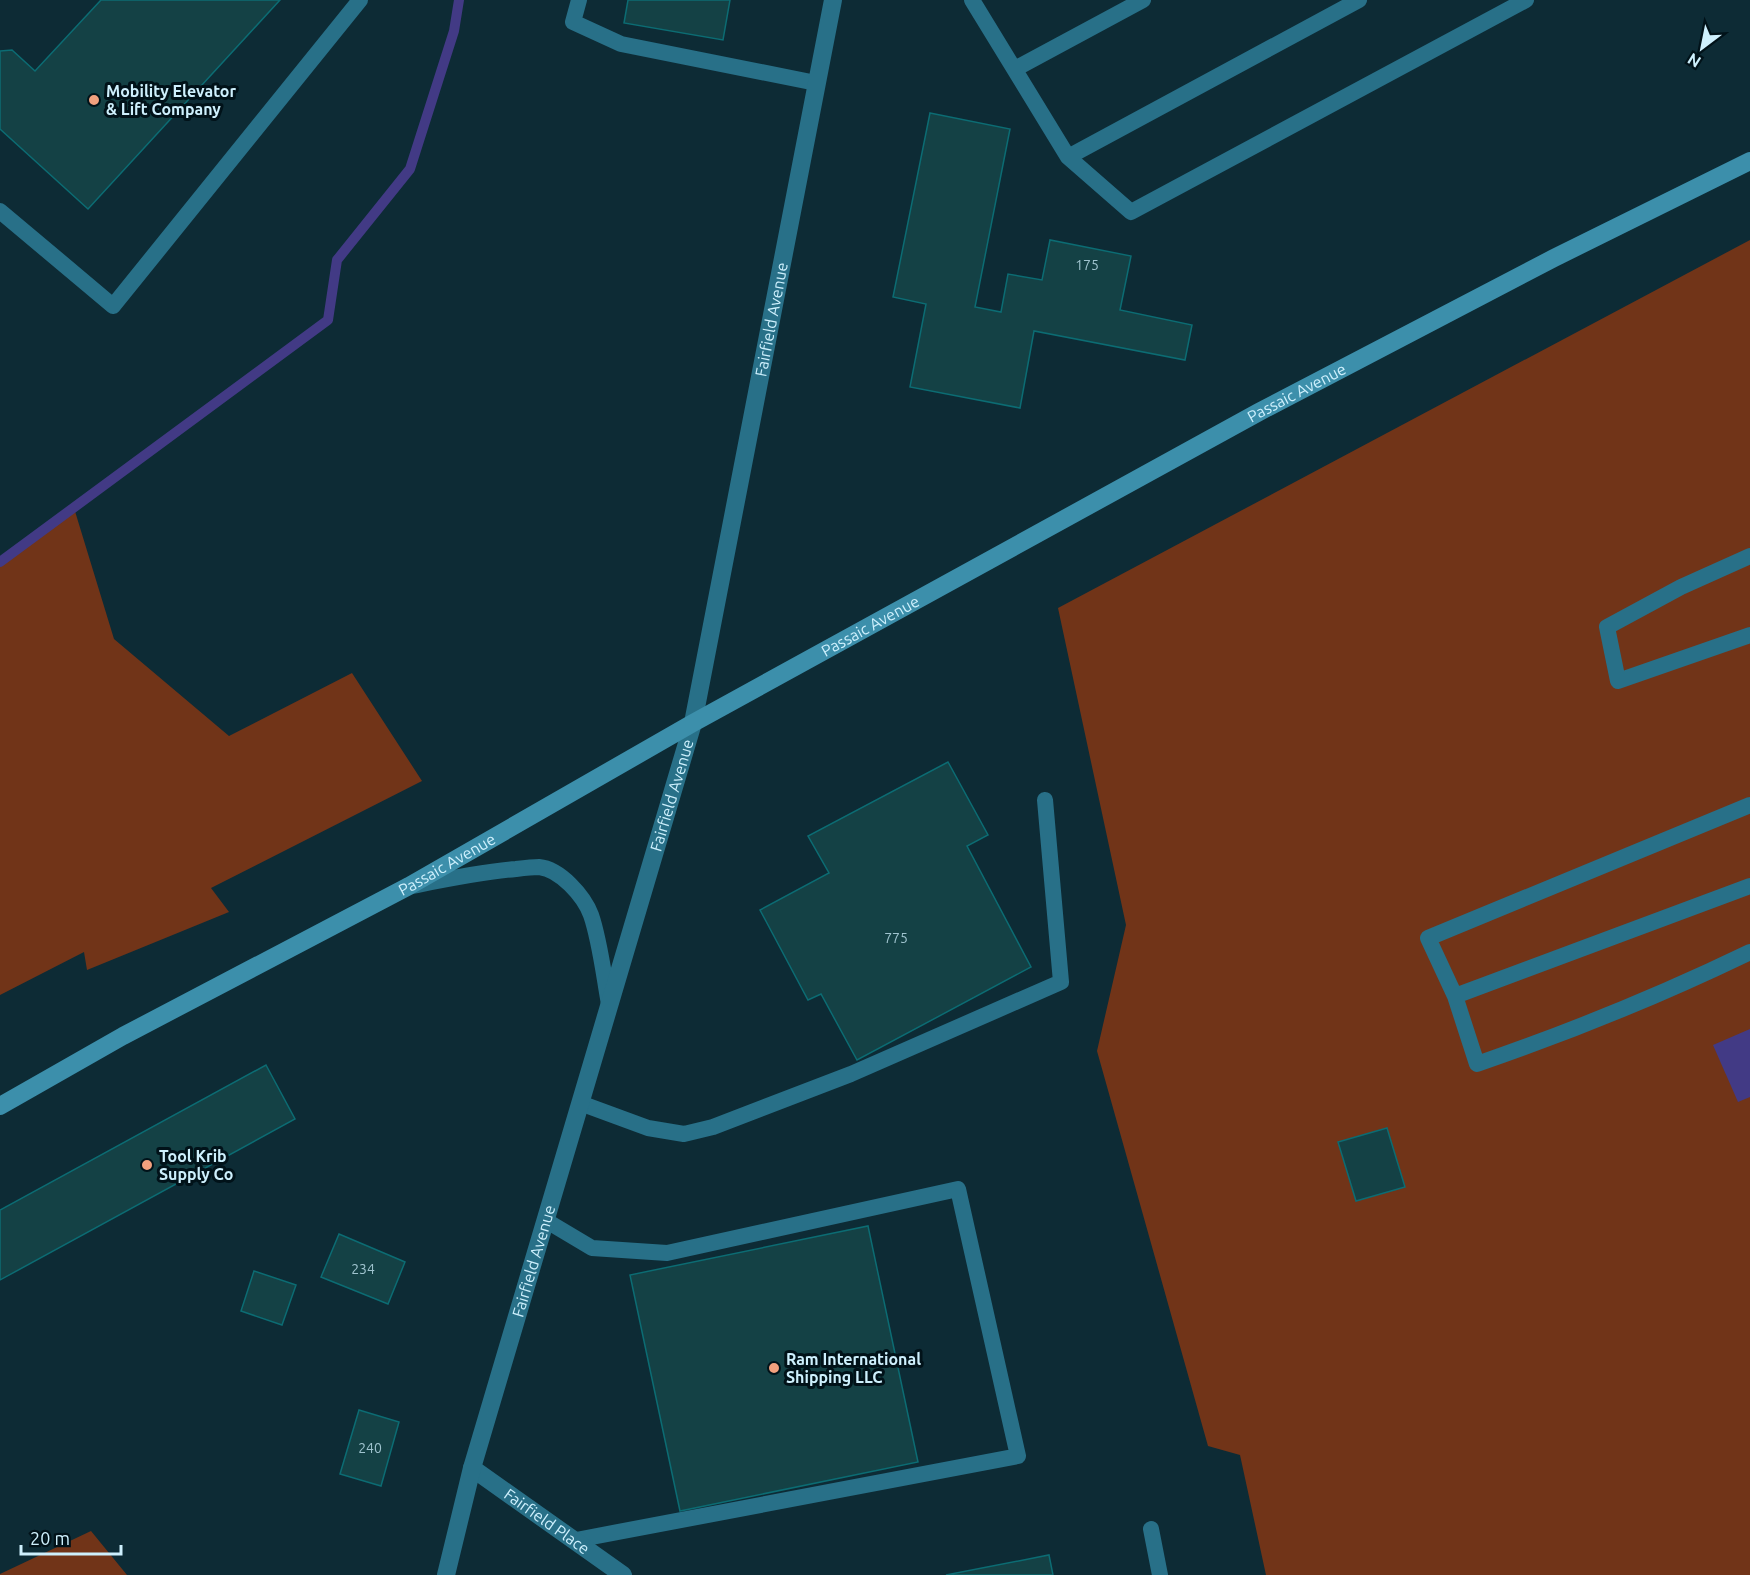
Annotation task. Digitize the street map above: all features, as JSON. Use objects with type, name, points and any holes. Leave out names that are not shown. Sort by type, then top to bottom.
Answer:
[{"type":"main road","name":"Passaic Avenue","points":[[0,1106],[123,1036],[409,886],[693,723],[1259,412],[1554,258],[1750,161]]},
{"type":"street","name":"Fairfield Avenue","points":[[446,1575],[471,1468],[693,723],[833,0]]},
{"type":"street","name":"Fairfield Place","points":[[471,1468],[623,1575]]},
{"type":"lane","points":[[0,211],[113,306],[360,0]]},
{"type":"lane","points":[[579,0],[573,22],[621,44],[816,83]]},
{"type":"lane","points":[[972,0],[1068,157],[1131,212],[1526,0]]},
{"type":"lane","points":[[1015,69],[1143,0]]},
{"type":"lane","points":[[1068,157],[1359,0]]},
{"type":"lane","points":[[1750,556],[1682,587],[1607,627],[1618,681],[1750,636]]},
{"type":"lane","points":[[580,1103],[648,1128],[684,1134],[713,1127],[851,1074],[1061,982],[1045,800]]},
{"type":"lane","points":[[1750,805],[1428,938],[1455,996],[1477,1064],[1526,1047],[1689,981],[1750,952]]},
{"type":"lane","points":[[409,886],[495,871],[541,867],[557,874],[568,882],[581,897],[590,913],[596,932],[609,1004]]},
{"type":"lane","points":[[1455,996],[1750,886]]},
{"type":"lane","points":[[545,1220],[592,1248],[667,1253],[958,1189],[1018,1456],[576,1540]]},
{"type":"lane","points":[[1151,1529],[1160,1575]]},
{"type":"shaded area","points":[[1750,240],[1750,1575],[1266,1575],[1240,1455],[1208,1446],[1097,1051],[1126,925],[1058,608]]},
{"type":"shaded area","points":[[74,508],[114,639],[229,736],[352,673],[422,781],[211,888],[229,912],[87,970],[84,952],[0,995],[0,561]]},
{"type":"shaded area","points":[[1750,1029],[1750,1097],[1738,1102],[1713,1045]]},
{"type":"shaded area","points":[[91,1531],[127,1575],[0,1575],[0,1574]]},
{"type":"building","name":"Mobility Elevator & Lift Company","points":[[101,0],[280,0],[88,209],[0,129],[0,51],[12,50],[35,71]]},
{"type":"building","points":[[628,0],[730,0],[723,40],[624,23]]},
{"type":"building","points":[[930,113],[1010,129],[975,307],[1001,312],[1008,274],[1042,280],[1050,240],[1131,256],[1120,310],[1192,325],[1185,360],[1034,331],[1020,408],[910,387],[926,304],[893,297]]},
{"type":"building","points":[[948,762],[988,835],[967,846],[1031,967],[857,1060],[821,994],[808,1000],[760,910],[829,873],[808,836]]},
{"type":"building","name":"Tool Krib Supply Co","points":[[266,1065],[295,1119],[0,1280],[0,1210]]},
{"type":"building","points":[[1387,1128],[1405,1187],[1356,1201],[1338,1142]]},
{"type":"building","name":"Ram International Shipping LLC","points":[[868,1226],[918,1462],[680,1511],[630,1275]]},
{"type":"building","points":[[339,1234],[405,1262],[388,1304],[321,1277]]},
{"type":"building","points":[[254,1271],[296,1285],[282,1325],[241,1311]]},
{"type":"building","points":[[359,1410],[399,1422],[381,1486],[340,1474]]},
{"type":"building","points":[[1049,1555],[1053,1575],[946,1575]]},
{"type":"waterway","points":[[0,562],[328,320],[337,260],[410,169],[454,31],[459,0]]},
{"type":"place","name":"Mobility Elevator & Lift Company","points":[[94,100]]},
{"type":"place","name":"Tool Krib Supply Co","points":[[147,1165]]},
{"type":"place","name":"Ram International Shipping LLC","points":[[774,1368]]}]
